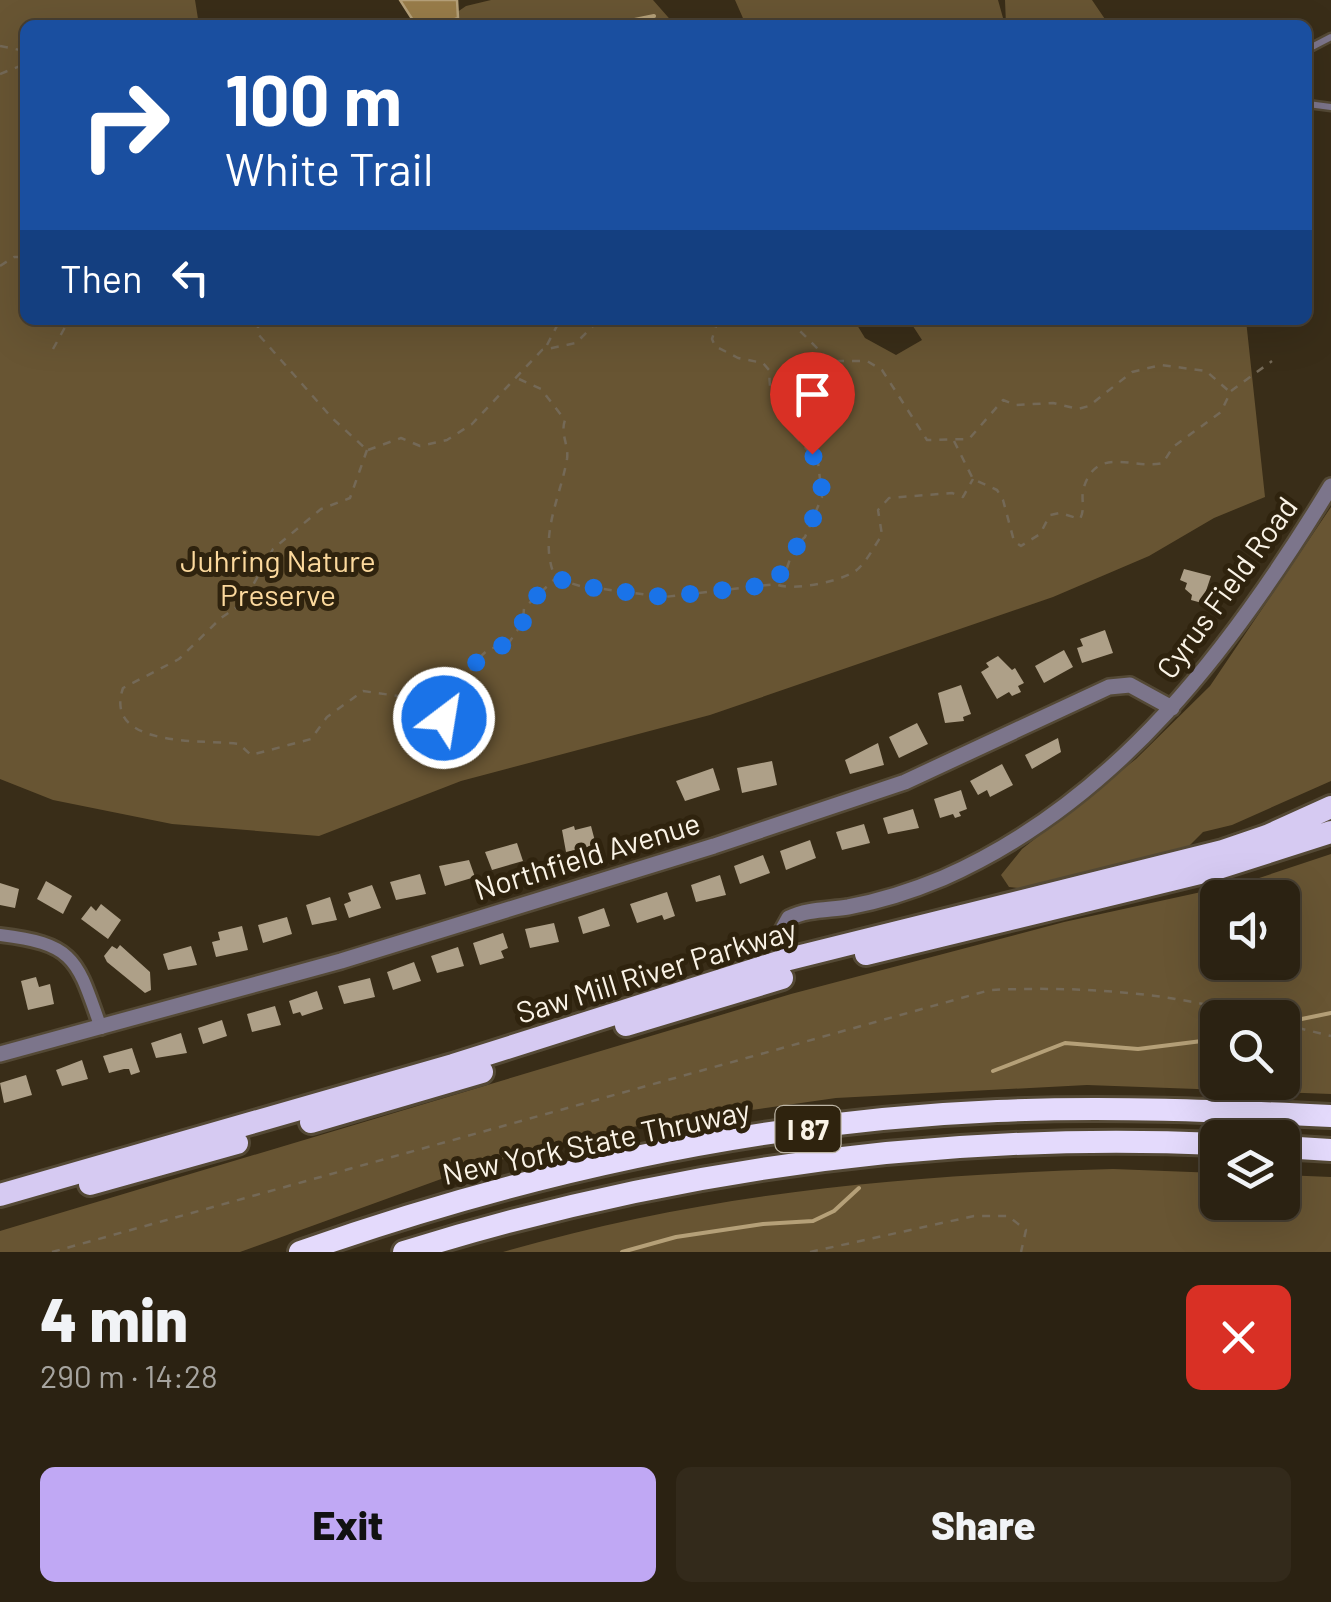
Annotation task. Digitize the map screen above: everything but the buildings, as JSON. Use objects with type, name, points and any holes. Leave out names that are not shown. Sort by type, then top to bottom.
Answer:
[{"type":"highway","name":"Saw Mill River Parkway","points":[[0,1195],[438,1070],[786,960],[1222,851],[1268,836],[1331,807]]},
{"type":"highway","name":"Saw Mill River Parkway","points":[[0,1211],[439,1086],[798,973],[1212,870],[1286,850],[1331,832]]},
{"type":"highway","name":"New York State Thruway","points":[[300,1252],[540,1178],[663,1151],[805,1129],[932,1115],[1042,1110],[1185,1109],[1331,1116]]},
{"type":"highway","name":"New York State Thruway","points":[[404,1252],[596,1200],[815,1161],[1019,1144],[1200,1144]]},
{"type":"highway","points":[[1300,1149],[1331,1150]]},
{"type":"street","name":"Cyrus Field Road","points":[[786,960],[780,936],[789,918],[910,891],[1020,840],[1120,760],[1172,708],[1233,635],[1331,486]]},
{"type":"street","name":"Northfield Avenue","points":[[0,1054],[341,961],[714,846],[905,782],[1110,687],[1130,686],[1172,708]]},
{"type":"street","points":[[0,935],[33,939],[63,950],[80,969],[101,1028]]},
{"type":"path","points":[[53,350],[66,325]]},
{"type":"path","points":[[258,325],[258,334],[332,418],[367,450]]},
{"type":"path","points":[[367,450],[401,438],[420,446],[447,440],[472,424],[548,347],[557,325]]},
{"type":"path","points":[[548,347],[568,348],[594,325]]},
{"type":"path","points":[[716,325],[712,339],[716,346],[738,358],[763,363],[769,370],[770,387],[789,422],[789,430],[812,454],[821,475],[822,497],[812,522],[776,584]]},
{"type":"path","points":[[794,325],[830,360],[867,361],[882,370],[927,440],[968,439],[1004,400],[1016,405],[1054,403],[1078,409],[1089,406],[1132,372],[1161,365],[1206,371],[1230,392]]},
{"type":"path","points":[[953,440],[972,479],[997,490],[1007,508],[1014,541],[1020,546],[1040,534],[1050,515],[1060,513],[1080,520],[1085,482],[1098,466],[1106,461],[1163,463],[1172,446],[1221,412],[1230,392],[1272,361]]},
{"type":"path","points":[[518,379],[542,389],[565,420],[562,427],[567,456],[548,532],[556,578]]},
{"type":"path","points":[[367,450],[350,498],[322,509],[273,549],[243,603],[179,658],[124,688],[120,698],[125,716],[136,729],[153,738],[188,739],[221,746],[239,744],[251,755],[311,738],[327,717],[364,691],[405,698],[434,720],[444,718],[451,697],[481,656],[489,649],[508,644],[523,622],[524,608],[556,578]]},
{"type":"path","points":[[556,578],[580,586],[664,597],[776,584],[790,589],[844,578],[858,569],[882,535],[878,510],[889,498],[952,493],[963,497],[972,479]]},
{"type":"path","points":[[52,1252],[990,990],[1048,988],[1200,1001]]},
{"type":"path","points":[[1300,1028],[1331,1036]]},
{"type":"path","points":[[810,1252],[974,1216],[1008,1216],[1026,1230],[1021,1252]]},
{"type":"green space","name":"Juhring Nature Preserve","points":[[0,0],[195,0],[198,20],[20,20],[20,325],[857,325],[865,338],[896,355],[922,340],[912,325],[1247,325],[1265,497],[1214,518],[1149,556],[1053,597],[710,715],[461,781],[319,836],[172,824],[53,800],[0,779]]},
{"type":"green space","points":[[491,0],[653,0],[671,20],[447,20],[466,6]]},
{"type":"green space","points":[[735,0],[998,0],[1004,20],[744,20]]},
{"type":"green space","points":[[1005,0],[1092,0],[1106,20],[1006,20]]},
{"type":"green space","points":[[1331,507],[1331,781],[1232,825],[1203,832],[1188,847],[1026,889],[1009,887],[1001,875],[1022,849],[1136,759],[1210,686]]},
{"type":"green space","points":[[1331,854],[1331,1094],[1300,1093],[1300,1000],[1200,1000],[1200,1089],[1087,1085],[836,1098],[625,1128],[477,1166],[240,1252],[0,1252],[0,1231],[791,994],[1064,922],[1200,892],[1200,980],[1300,980],[1300,880],[1253,880]]},
{"type":"green space","points":[[1113,1169],[1200,1172],[1200,1220],[1300,1220],[1300,1176],[1331,1177],[1331,1252],[503,1252],[654,1215],[730,1201],[881,1182]]},
{"type":"shaded area","points":[[400,0],[457,0],[458,18],[413,20]]},
{"type":"waterway","points":[[634,20],[654,16]]},
{"type":"waterway","points":[[1300,1019],[1331,1013]]},
{"type":"waterway","points":[[993,1071],[1065,1043],[1138,1049],[1200,1041]]},
{"type":"waterway","points":[[622,1252],[676,1237],[813,1221],[834,1211],[859,1188]]},
{"type":"route","points":[[444,718],[458,685],[489,649],[508,644],[523,622],[524,608],[551,580],[664,597],[776,584],[794,547],[805,537],[822,497],[818,462],[812,454]]}]
